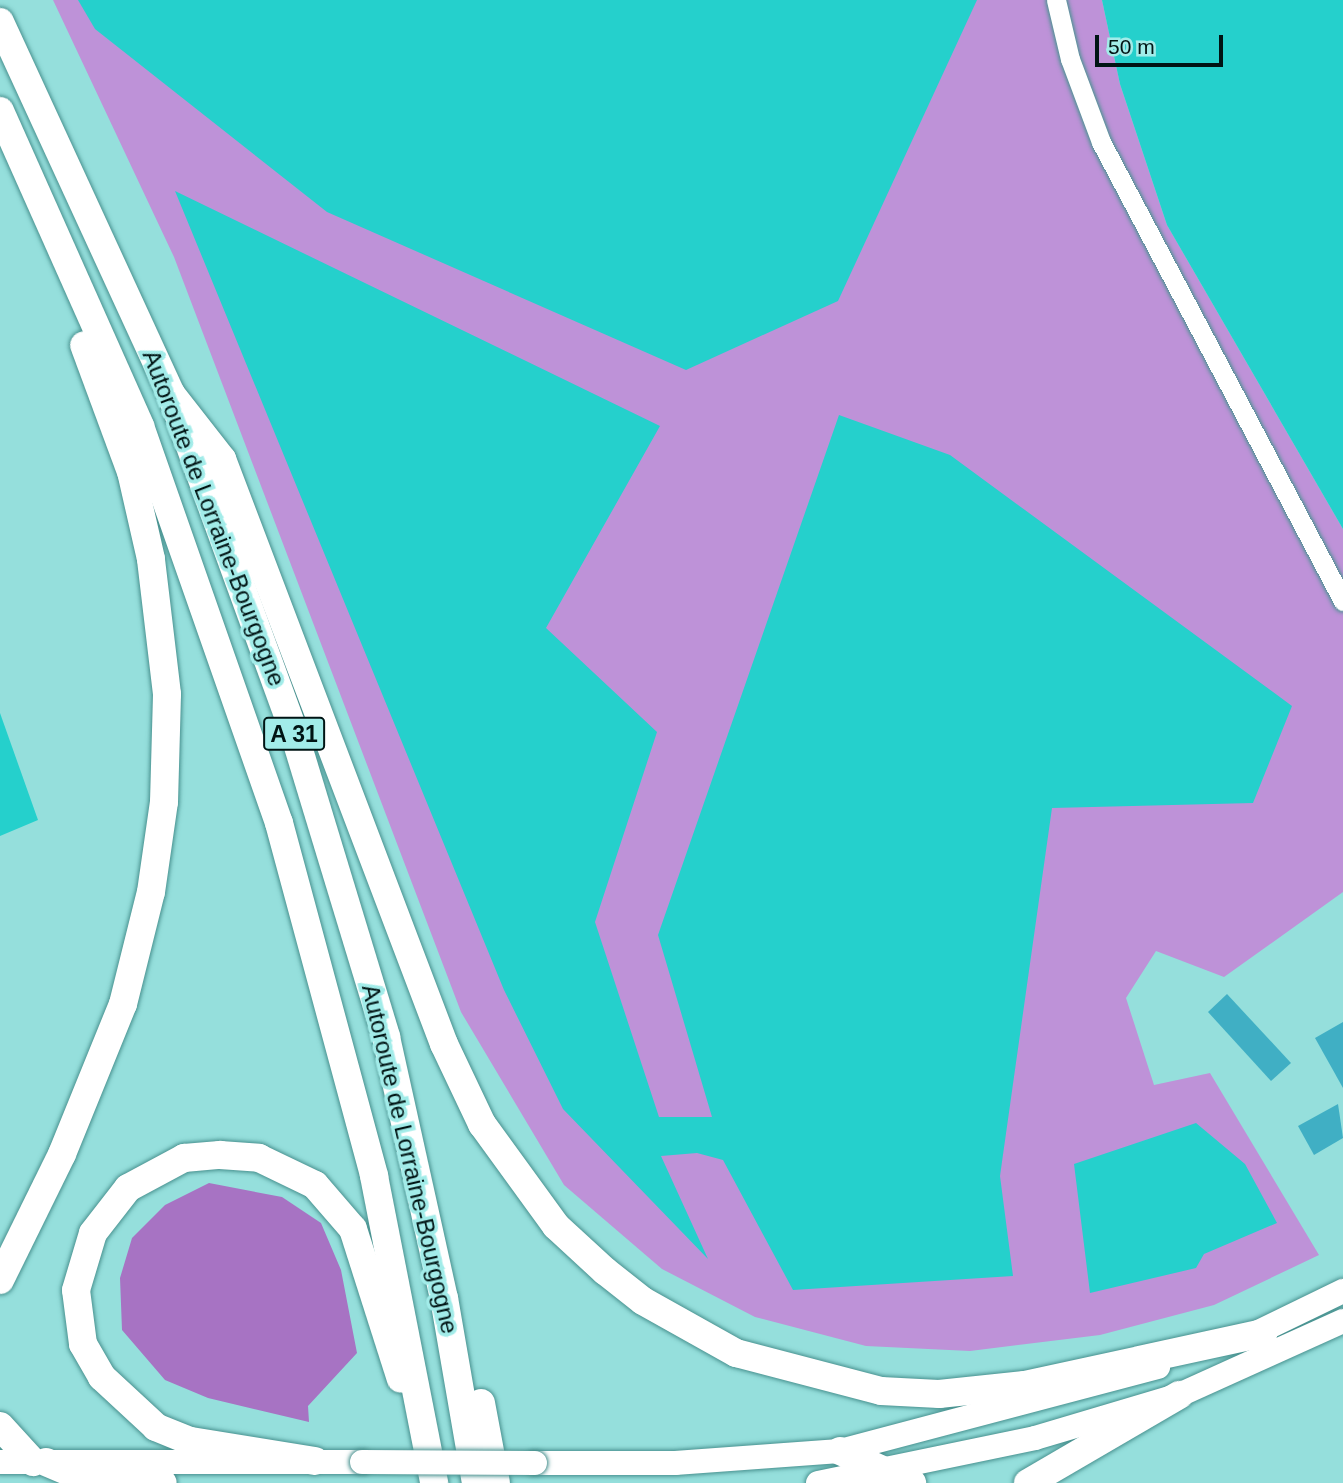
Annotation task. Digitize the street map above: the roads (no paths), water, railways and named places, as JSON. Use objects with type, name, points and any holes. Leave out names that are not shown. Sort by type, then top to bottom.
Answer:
[{"type":"highway","name":"Autoroute de Lorraine-Bourgogne","points":[[0,22],[170,394],[293,730],[386,1037],[444,1298],[476,1483]]},
{"type":"highway","name":"Autoroute de Lorraine-Bourgogne","points":[[0,111],[140,426],[251,733],[340,1028],[423,1411],[434,1483]]},
{"type":"highway","points":[[0,1280],[62,1154],[126,993],[164,802],[167,694],[140,504],[23,159]]},
{"type":"highway","points":[[170,394],[222,459],[444,1044],[482,1124],[556,1226],[605,1271],[643,1301],[736,1353],[881,1391],[939,1394],[1025,1385],[1263,1333]]},
{"type":"highway","points":[[386,1037],[449,1241],[496,1483]]},
{"type":"highway","points":[[315,1461],[190,1441],[156,1427],[126,1405],[89,1355],[78,1318],[82,1261],[108,1208],[155,1170],[184,1158],[246,1157],[288,1168],[315,1185],[354,1229],[402,1381],[423,1411]]},
{"type":"highway","points":[[1028,1483],[1179,1395]]},
{"type":"highway","points":[[0,1426],[40,1462],[78,1475],[163,1483]]},
{"type":"highway","points":[[840,1451],[903,1477]]},
{"type":"main road","points":[[0,1462],[675,1463],[840,1451],[1090,1390],[1263,1333],[1343,1291]]},
{"type":"main road","points":[[818,1483],[903,1477],[1179,1395],[1343,1321]]},
{"type":"street","points":[[1056,0],[1070,60],[1101,142],[1343,601]]},
{"type":"water","points":[[78,0],[977,0],[838,301],[686,370],[327,212],[95,29]]},
{"type":"water","points":[[1102,0],[1343,0],[1343,529],[1167,225],[1120,84]]},
{"type":"water","points":[[175,191],[660,426],[546,628],[657,732],[595,922],[659,1117],[712,1117],[658,935],[839,415],[950,455],[1292,706],[1253,803],[1052,808],[1000,1176],[1013,1276],[793,1290],[723,1160],[697,1153],[661,1156],[708,1259],[563,1109],[504,990]]},
{"type":"water","points":[[0,713],[38,820],[0,836]]},
{"type":"water","points":[[1196,1123],[1245,1164],[1277,1223],[1204,1254],[1196,1268],[1090,1293],[1074,1164]]}]
